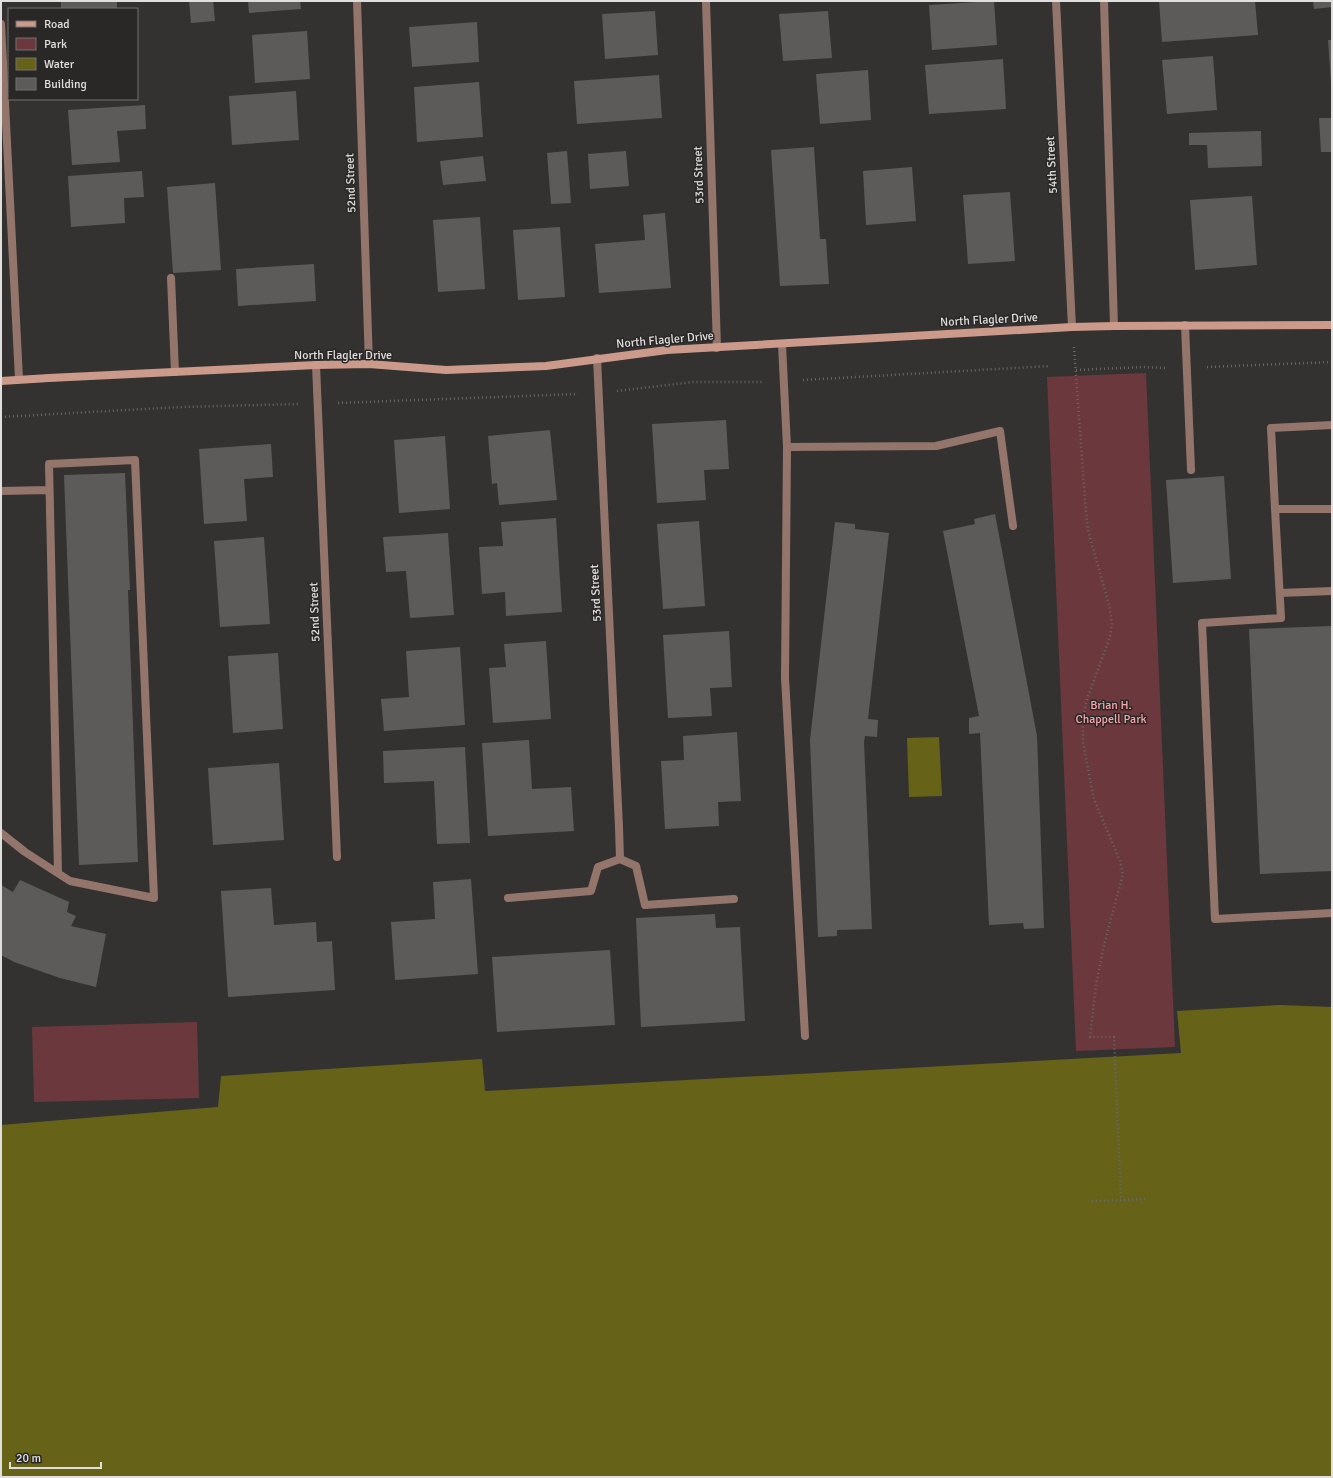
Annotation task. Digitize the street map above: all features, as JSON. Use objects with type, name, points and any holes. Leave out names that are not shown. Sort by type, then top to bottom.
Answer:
[{"type":"street","name":"52nd Street","points":[[357,1],[369,364]]},
{"type":"street","name":"53rd Street","points":[[706,1],[717,348]]},
{"type":"street","name":"54th Street","points":[[1056,1],[1072,328]]},
{"type":"street","points":[[1104,1],[1114,326]]},
{"type":"street","points":[[1,24],[19,380]]},
{"type":"street","points":[[171,278],[175,372]]},
{"type":"street","points":[[1185,325],[1191,470]]},
{"type":"street","name":"North Flagler Drive","points":[[1,381],[316,365],[369,364],[446,370],[546,366],[597,358],[668,350],[1114,326],[1332,325]]},
{"type":"street","points":[[782,344],[787,447],[785,678],[805,1036]]},
{"type":"street","name":"53rd Street","points":[[597,358],[620,859]]},
{"type":"street","name":"52nd Street","points":[[316,365],[337,857]]},
{"type":"street","points":[[1332,425],[1272,428],[1281,618],[1202,623],[1215,919],[1332,913]]},
{"type":"street","points":[[787,447],[936,446],[1000,431],[1013,526]]},
{"type":"street","points":[[1,833],[24,852],[70,881],[154,898],[135,460],[49,464],[58,873]]},
{"type":"street","points":[[1,491],[50,490]]},
{"type":"street","points":[[1275,509],[1332,509]]},
{"type":"street","points":[[1280,593],[1332,591]]},
{"type":"street","points":[[508,898],[591,891],[598,867],[620,859],[636,866],[645,905],[734,899]]},
{"type":"path","points":[[1072,328],[1088,530],[1109,605],[1112,624],[1110,637],[1087,699],[1084,717],[1083,744],[1094,799],[1120,861],[1123,874],[1104,945],[1096,985],[1090,1036],[1114,1037],[1121,1200]]},
{"type":"path","points":[[1076,370],[1143,367],[1187,369],[1332,362]]},
{"type":"path","points":[[1,417],[180,406],[318,404],[598,393],[693,382],[784,382],[1050,366]]},
{"type":"path","points":[[1092,1201],[1147,1199]]},
{"type":"green space","name":"Brian H. Chappell Park","points":[[1146,373],[1175,1047],[1076,1051],[1047,377]]},
{"type":"green space","points":[[197,1022],[199,1098],[34,1102],[32,1027]]},
{"type":"water","points":[[939,737],[942,796],[909,797],[907,738]]},
{"type":"water","points":[[1280,1005],[1332,1007],[1332,1477],[1,1477],[1,1125],[218,1107],[221,1076],[482,1059],[485,1091],[1181,1053],[1177,1011]]},
{"type":"building","points":[[61,1],[117,1],[117,8],[61,8]]},
{"type":"building","points":[[189,1],[213,1],[215,21],[191,23]]},
{"type":"building","points":[[248,1],[300,1],[301,9],[249,13]]},
{"type":"building","points":[[994,1],[997,45],[932,50],[929,5]]},
{"type":"building","points":[[1159,1],[1255,1],[1258,35],[1162,42]]},
{"type":"building","points":[[1313,1],[1332,1],[1332,7],[1314,9]]},
{"type":"building","points":[[655,11],[658,55],[605,59],[602,14]]},
{"type":"building","points":[[828,11],[832,58],[783,61],[779,14]]},
{"type":"building","points":[[477,22],[479,62],[412,67],[409,27]]},
{"type":"building","points":[[307,31],[310,79],[255,83],[252,35]]},
{"type":"building","points":[[1328,40],[1332,40],[1332,83],[1331,83]]},
{"type":"building","points":[[1213,56],[1217,110],[1167,114],[1162,60]]},
{"type":"building","points":[[1003,59],[1006,109],[929,114],[925,65]]},
{"type":"building","points":[[868,70],[871,120],[820,124],[816,74]]},
{"type":"building","points":[[659,75],[662,118],[577,124],[574,81]]},
{"type":"building","points":[[479,82],[483,137],[417,142],[414,87]]},
{"type":"building","points":[[296,91],[299,140],[232,145],[229,96]]},
{"type":"building","points":[[145,105],[146,129],[117,131],[120,162],[72,165],[68,110]]},
{"type":"building","points":[[1319,118],[1332,118],[1332,152],[1321,152]]},
{"type":"building","points":[[1261,131],[1262,166],[1208,168],[1207,145],[1189,145],[1189,133]]},
{"type":"building","points":[[814,147],[820,239],[826,239],[829,284],[780,286],[771,150]]},
{"type":"building","points":[[567,151],[571,203],[551,204],[547,153]]},
{"type":"building","points":[[626,151],[629,186],[590,189],[588,154]]},
{"type":"building","points":[[483,156],[486,181],[443,185],[440,161]]},
{"type":"building","points":[[912,167],[916,221],[866,225],[863,171]]},
{"type":"building","points":[[142,171],[144,197],[124,198],[125,223],[71,227],[68,176]]},
{"type":"building","points":[[215,183],[221,270],[173,273],[167,187]]},
{"type":"building","points":[[1010,192],[1015,261],[968,264],[963,195]]},
{"type":"building","points":[[1252,196],[1257,265],[1195,270],[1190,200]]},
{"type":"building","points":[[665,213],[671,288],[599,293],[595,244],[645,240],[643,215]]},
{"type":"building","points":[[480,217],[485,289],[438,292],[433,220]]},
{"type":"building","points":[[560,227],[565,297],[518,300],[513,230]]},
{"type":"building","points":[[314,264],[316,301],[238,306],[236,269]]},
{"type":"building","points":[[726,420],[729,469],[704,470],[706,500],[657,503],[652,424]]},
{"type":"building","points":[[550,430],[557,500],[499,505],[497,483],[492,484],[488,436]]},
{"type":"building","points":[[445,436],[450,509],[399,513],[394,440]]},
{"type":"building","points":[[271,444],[273,477],[244,479],[247,521],[204,524],[199,449]]},
{"type":"building","points":[[125,473],[138,862],[79,865],[64,475]]},
{"type":"building","points":[[1224,476],[1231,579],[1173,583],[1166,480]]},
{"type":"building","points":[[995,514],[1037,736],[1044,928],[1024,929],[1023,923],[989,925],[980,733],[969,734],[969,718],[979,716],[943,531],[975,524],[974,519]]},
{"type":"building","points":[[556,518],[562,612],[506,616],[505,592],[482,594],[479,547],[503,546],[501,522]]},
{"type":"building","points":[[699,521],[705,606],[663,609],[657,524]]},
{"type":"building","points":[[835,522],[855,524],[855,529],[889,533],[868,719],[878,720],[877,737],[865,736],[864,742],[872,929],[837,930],[837,936],[818,937],[810,740]]},
{"type":"building","points":[[448,533],[454,615],[410,618],[406,571],[386,572],[383,537]]},
{"type":"building","points":[[264,537],[270,624],[220,627],[214,541]]},
{"type":"building","points":[[1332,626],[1332,871],[1260,874],[1249,629]]},
{"type":"building","points":[[729,631],[732,687],[710,688],[712,716],[668,718],[663,635]]},
{"type":"building","points":[[546,641],[551,719],[493,723],[489,668],[506,667],[504,644]]},
{"type":"building","points":[[460,647],[465,725],[384,731],[381,699],[409,697],[406,651]]},
{"type":"building","points":[[278,653],[283,729],[233,733],[228,656]]},
{"type":"building","points":[[737,732],[741,801],[718,802],[719,826],[665,829],[661,761],[684,760],[683,736]]},
{"type":"building","points":[[529,740],[532,789],[571,787],[574,831],[488,836],[482,743]]},
{"type":"building","points":[[465,747],[470,843],[437,844],[434,781],[384,783],[383,751]]},
{"type":"building","points":[[279,763],[284,840],[213,845],[208,768]]},
{"type":"building","points":[[471,879],[478,974],[395,980],[391,922],[435,919],[433,882]]},
{"type":"building","points":[[20,880],[69,902],[67,912],[76,916],[71,926],[106,934],[96,987],[60,978],[14,962],[1,955],[1,885],[13,892]]},
{"type":"building","points":[[271,888],[274,925],[316,922],[317,942],[332,941],[335,990],[228,997],[221,891]]},
{"type":"building","points":[[715,914],[716,928],[740,927],[745,1021],[641,1027],[636,918]]},
{"type":"building","points":[[610,950],[615,1025],[497,1032],[492,957]]}]
